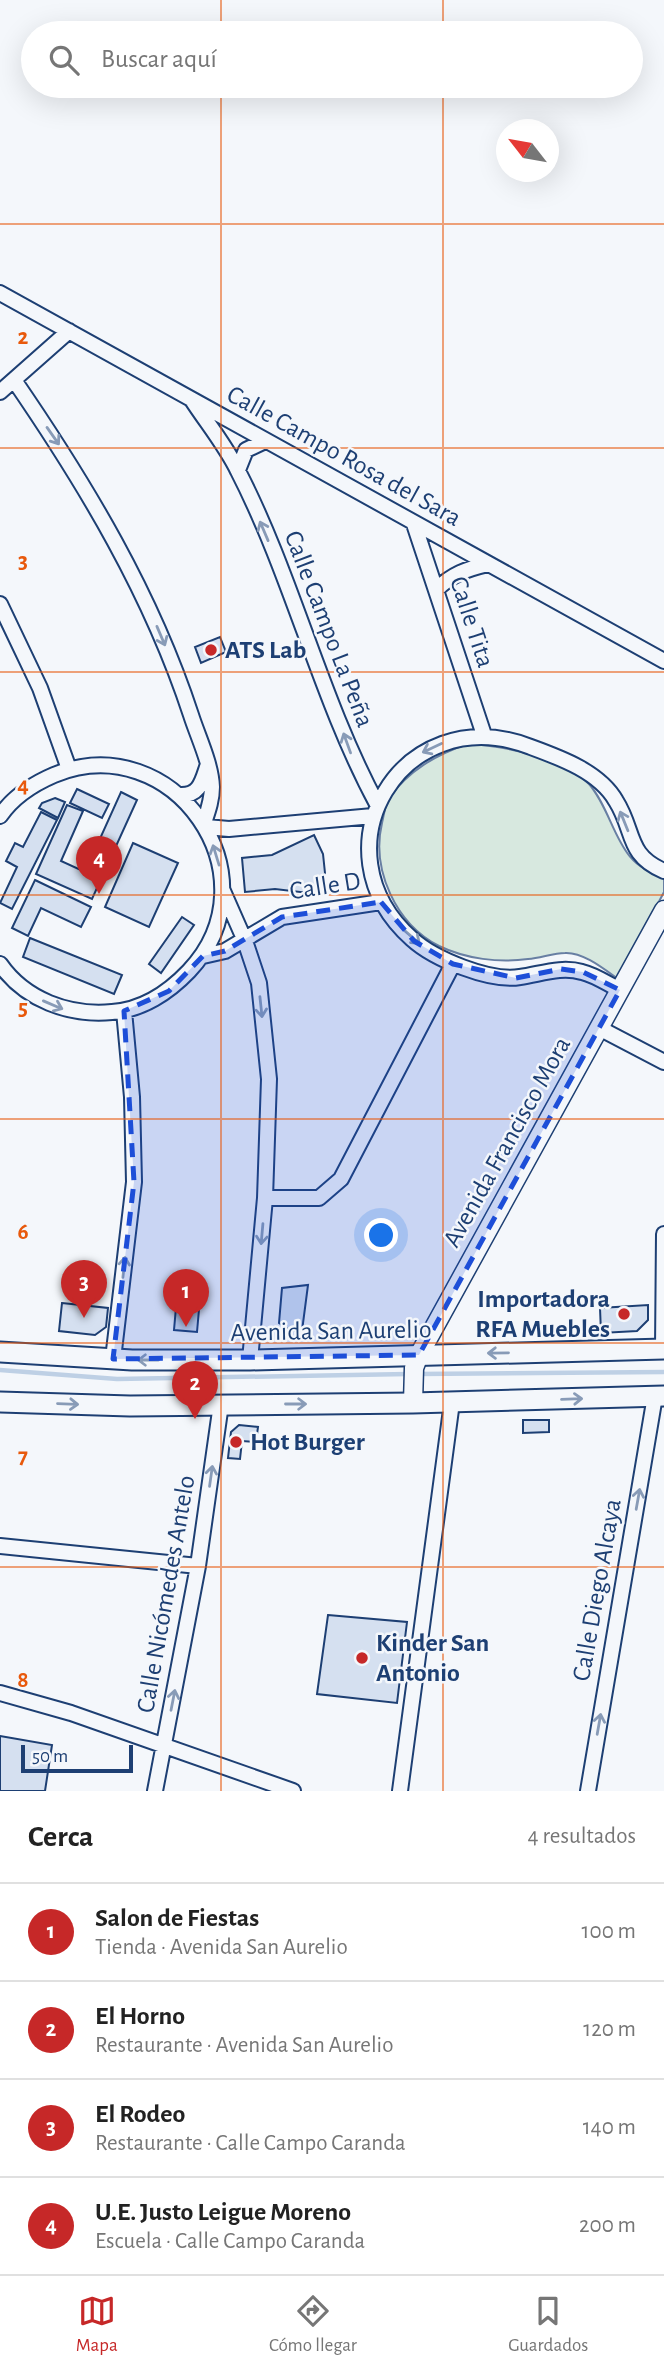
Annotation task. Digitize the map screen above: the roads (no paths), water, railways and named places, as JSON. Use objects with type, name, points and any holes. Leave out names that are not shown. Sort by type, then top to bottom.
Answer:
[{"type":"main road","name":"Avenida San Aurelio","points":[[0,1352],[113,1359],[417,1361],[664,1349]]},
{"type":"main road","points":[[0,1402],[221,1404],[413,1398],[453,1402],[660,1396]]},
{"type":"street","name":"Calle Campo Rosa del Sara","points":[[0,293],[664,661]]},
{"type":"street","points":[[0,392],[69,331]]},
{"type":"street","points":[[13,380],[62,450],[107,524],[147,603],[181,683],[208,766],[212,785],[205,825]]},
{"type":"street","name":"Calle Campo La Peña","points":[[190,397],[238,470],[296,604],[353,759],[375,810]]},
{"type":"street","points":[[238,470],[246,450],[265,441]]},
{"type":"street","name":"Calle Tita","points":[[414,524],[484,735]]},
{"type":"street","points":[[436,590],[448,578],[463,570],[488,564]]},
{"type":"street","points":[[0,604],[40,688],[69,769]]},
{"type":"street","points":[[620,990],[583,972],[561,969],[516,978],[453,964],[414,941],[381,902],[372,877],[368,842],[375,810],[397,774],[422,752],[452,739],[484,735],[526,745],[587,771],[616,801],[639,857],[664,871]]},
{"type":"street","points":[[0,816],[7,806],[36,782],[69,769],[109,765],[147,775],[180,795],[205,825],[219,858],[223,891],[218,924],[204,956],[169,992],[124,1011],[92,1014],[61,1009],[32,995],[3,973]]},
{"type":"street","points":[[180,795],[188,795],[198,789],[208,766]]},
{"type":"street","points":[[205,825],[229,829],[375,810]]},
{"type":"street","points":[[223,891],[245,941],[259,983],[269,1079],[265,1198],[250,1360]]},
{"type":"street","name":"Calle D","points":[[204,956],[225,951],[245,941],[282,917],[381,902]]},
{"type":"street","name":"Avenida Francisco Mora","points":[[413,1398],[417,1361],[664,910]]},
{"type":"street","points":[[265,1198],[319,1198],[341,1179],[453,964]]},
{"type":"street","points":[[113,1359],[134,1182],[132,1097],[124,1011]]},
{"type":"street","points":[[599,1028],[664,1062]]},
{"type":"street","points":[[664,1234],[664,1349]]},
{"type":"street","name":"Calle Diego Alcaya","points":[[588,1791],[660,1396]]},
{"type":"street","points":[[400,1791],[453,1402]]},
{"type":"street","name":"Calle Nicómedes Antelo","points":[[155,1791],[198,1566],[221,1404]]},
{"type":"street","points":[[0,1546],[198,1566]]},
{"type":"street","points":[[0,1693],[71,1713],[163,1748],[293,1791]]},
{"type":"waterway","points":[[0,1370],[117,1379],[408,1374]]},
{"type":"waterway","points":[[417,1374],[664,1372]]},
{"type":"place","name":"ATS Lab","points":[[211,650]]},
{"type":"place","name":"U.E. Justo Leigue Moreno","points":[[99,894]]},
{"type":"place","name":"Importadora RFA Muebles","points":[[624,1314]]},
{"type":"place","name":"El Rodeo","points":[[84,1318]]},
{"type":"place","name":"Salon de Fiestas","points":[[186,1327]]},
{"type":"place","name":"El Horno","points":[[195,1419]]},
{"type":"place","name":"Hot Burger","points":[[236,1442]]},
{"type":"place","name":"Kinder San Antonio","points":[[362,1658]]}]
